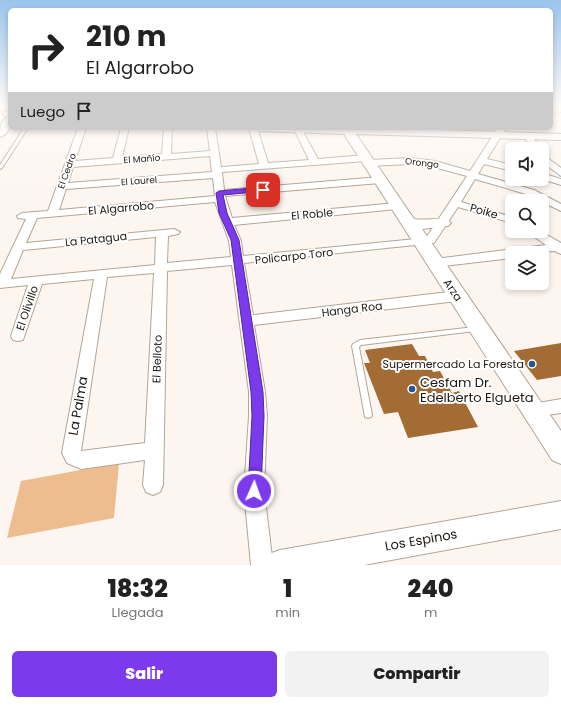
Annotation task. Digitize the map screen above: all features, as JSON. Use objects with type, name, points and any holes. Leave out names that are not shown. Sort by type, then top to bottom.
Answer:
[{"type":"street","name":"El Cedro","points":[[52,213],[81,131]]},
{"type":"street","points":[[117,160],[124,131]]},
{"type":"street","points":[[166,157],[168,131]]},
{"type":"street","points":[[211,131],[220,196],[227,222],[235,240],[257,392],[258,416],[254,491],[262,565]]},
{"type":"street","points":[[254,131],[264,166]]},
{"type":"street","points":[[299,131],[315,162]]},
{"type":"street","name":"Arza","points":[[348,131],[561,452]]},
{"type":"street","points":[[422,243],[433,238],[473,175],[498,131]]},
{"type":"street","points":[[506,131],[528,136],[561,137]]},
{"type":"street","points":[[528,136],[532,142]]},
{"type":"street","name":"El Mañío","points":[[70,164],[214,153]]},
{"type":"street","points":[[549,159],[561,160]]},
{"type":"street","points":[[482,160],[505,166]]},
{"type":"street","name":"El Laurel","points":[[61,186],[217,172],[264,166],[315,162],[367,161]]},
{"type":"street","name":"Orongo","points":[[367,161],[422,162],[530,192],[561,208]]},
{"type":"street","points":[[549,163],[561,173]]},
{"type":"street","points":[[549,178],[561,182]]},
{"type":"street","name":"El Algarrobo","points":[[19,247],[28,215],[380,180]]},
{"type":"street","name":"Poike","points":[[455,203],[505,218]]},
{"type":"street","name":"El Roble","points":[[227,222],[397,206]]},
{"type":"street","points":[[408,222],[424,225],[443,223]]},
{"type":"street","name":"La Patagua","points":[[19,247],[168,232]]},
{"type":"street","name":"El Belloto","points":[[153,485],[161,269],[168,232]]},
{"type":"street","points":[[544,238],[560,248]]},
{"type":"street","name":"Policarpo Toro","points":[[1,284],[422,243]]},
{"type":"street","points":[[1,284],[19,247]]},
{"type":"street","points":[[549,249],[560,248]]},
{"type":"street","points":[[436,263],[505,255]]},
{"type":"street","name":"La Palma","points":[[101,274],[71,452],[74,457],[81,460],[154,450]]},
{"type":"street","name":"El Olivillo","points":[[18,336],[36,281]]},
{"type":"street","name":"Hanga Roa","points":[[246,321],[458,296]]},
{"type":"street","points":[[533,410],[561,406]]},
{"type":"street","name":"Los Espinos","points":[[280,565],[561,515]]},
{"type":"lane","points":[[0,168],[24,131]]},
{"type":"lane","points":[[368,415],[355,346],[360,343],[479,328]]},
{"type":"shaded area","points":[[119,463],[114,518],[7,538],[21,481]]},
{"type":"building","points":[[561,343],[561,376],[537,380],[514,351]]},
{"type":"building","name":"Cesfam Dr. Edelberto Elgueta","points":[[412,344],[419,356],[425,356],[433,372],[440,371],[452,393],[459,391],[478,427],[408,438],[398,412],[384,414],[364,363],[370,363],[365,350]]},
{"type":"place","name":"Supermercado La Foresta","points":[[532,364]]},
{"type":"place","name":"Cesfam Dr. Edelberto Elgueta","points":[[412,389]]},
{"type":"route","points":[[254,491],[258,416],[257,392],[235,240],[223,213],[219,193],[263,190]]}]
